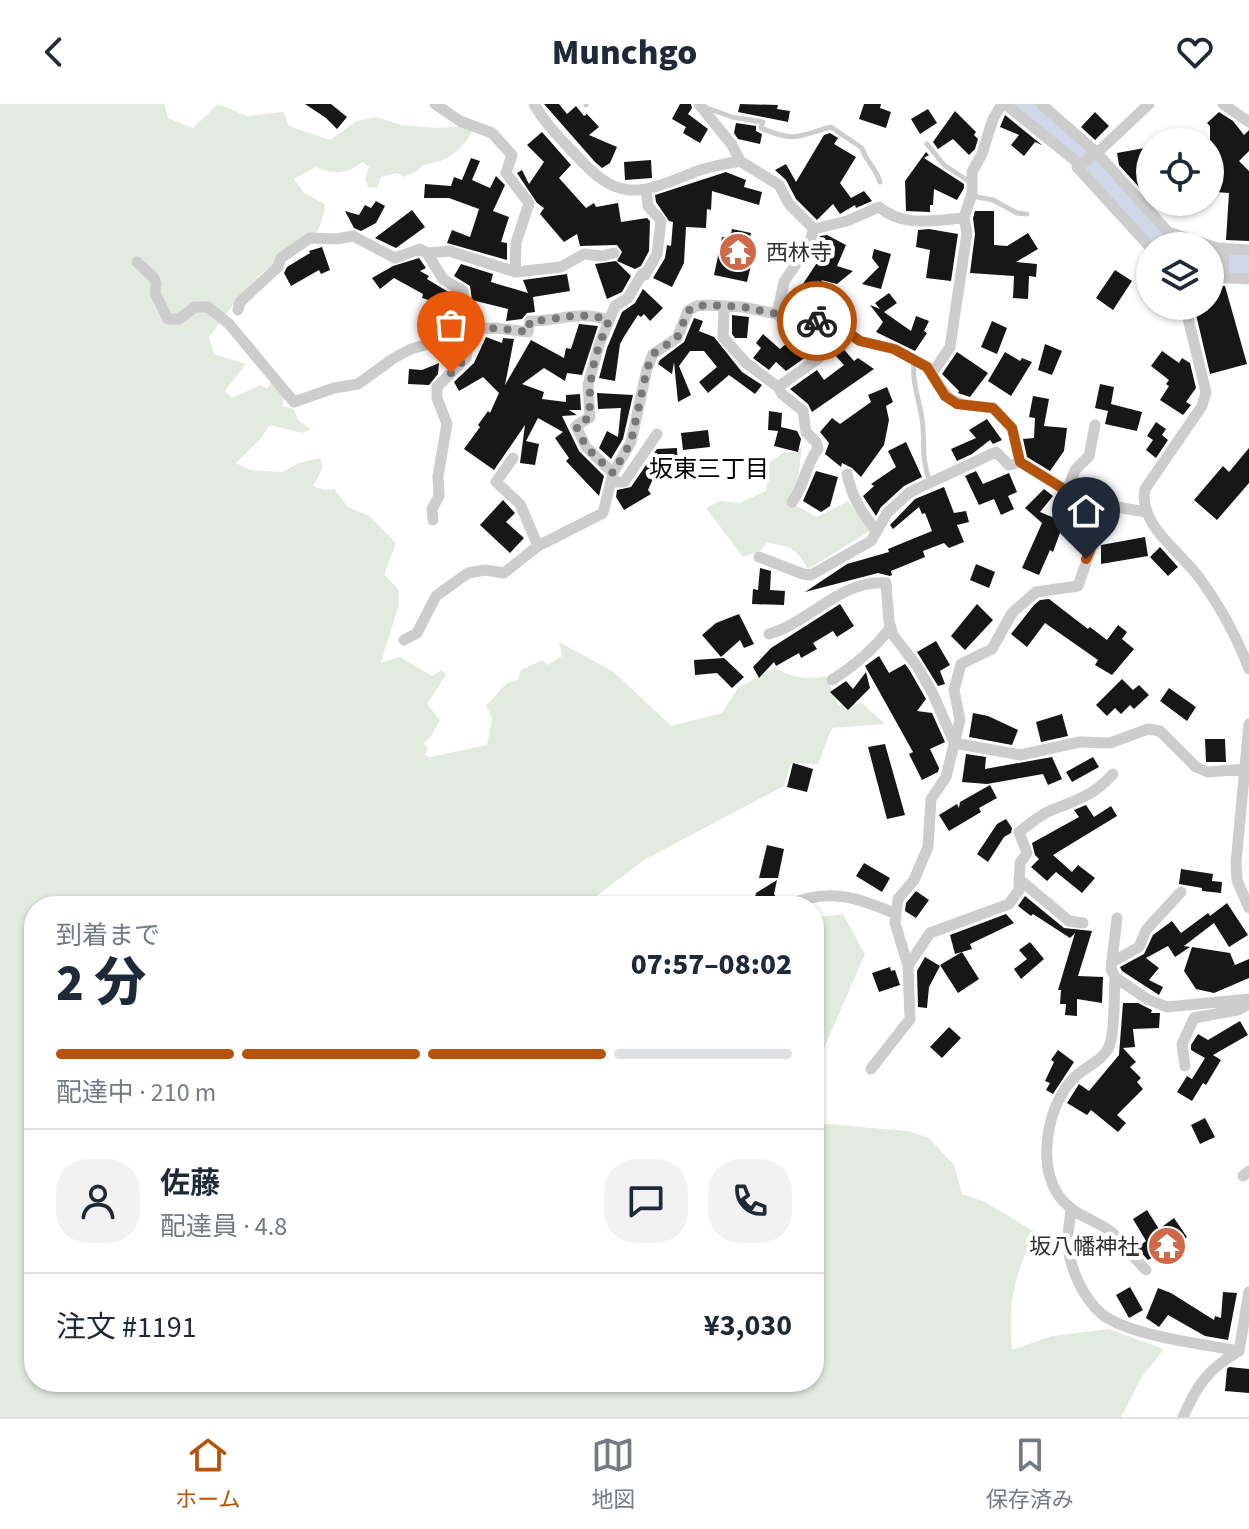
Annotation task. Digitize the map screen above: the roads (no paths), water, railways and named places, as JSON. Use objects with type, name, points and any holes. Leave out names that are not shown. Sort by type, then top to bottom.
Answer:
[{"type":"street","points":[[435,104],[460,121],[492,133],[512,155],[506,173],[529,203],[516,243],[515,272]]},
{"type":"street","points":[[534,104],[542,118],[591,173],[624,192],[672,184],[698,171],[740,161]]},
{"type":"street","points":[[699,104],[732,145],[740,161],[779,185],[789,204],[814,229]]},
{"type":"street","points":[[404,640],[417,633],[436,596],[468,573],[485,570],[504,573],[538,546],[603,513],[612,477],[631,442],[653,354],[677,338],[688,311],[696,306],[724,306],[777,314],[784,321],[835,324],[860,341],[894,349],[933,370],[936,368],[950,347],[967,233],[964,218],[971,195],[972,172],[982,154],[993,119],[1003,104],[1078,163],[1077,167],[1136,232]]},
{"type":"street","points":[[1041,104],[1097,153],[1168,232]]},
{"type":"street","points":[[1077,167],[1097,153],[1149,104]]},
{"type":"street","points":[[1223,104],[1249,122]]},
{"type":"street","points":[[646,189],[648,206],[661,221],[657,254],[628,298],[615,306],[599,345],[588,385],[590,417],[576,426],[586,447],[612,477],[624,482],[657,434]]},
{"type":"street","points":[[814,229],[847,221],[879,207],[902,221],[964,218]]},
{"type":"street","points":[[777,314],[784,282],[808,246],[814,229]]},
{"type":"street","points":[[238,310],[240,302],[278,267],[281,258],[310,238],[353,236],[395,258],[420,249],[427,253],[443,279],[463,291],[464,300],[456,317],[465,330],[466,358],[437,387],[437,398],[447,424],[438,476],[439,496],[432,509],[433,520]]},
{"type":"street","points":[[1224,248],[1249,250]]},
{"type":"street","points":[[427,253],[449,251],[515,272],[561,267],[584,254],[602,256],[614,253]]},
{"type":"street","points":[[137,262],[154,278],[155,293],[168,319],[179,319],[195,307],[208,307],[229,324],[294,402],[334,388],[358,384],[411,349],[432,344],[447,331],[495,328],[528,332],[530,321],[551,321],[587,313],[609,320]]},
{"type":"street","points":[[1224,278],[1249,279]]},
{"type":"street","points":[[724,306],[723,337],[746,363],[803,411],[806,432],[816,442],[818,449],[809,461],[800,491],[792,502]]},
{"type":"street","points":[[1188,320],[1206,392],[1202,406],[1145,489],[1142,501],[1146,512],[1170,545],[1198,577],[1241,649],[1249,669]]},
{"type":"street","points":[[778,387],[819,358],[842,331]]},
{"type":"street","points":[[871,1069],[910,1019],[908,966],[895,923],[898,899],[914,880],[928,847],[931,799],[946,777],[960,720],[954,690],[961,664],[992,649],[1012,613],[1036,592],[1078,586],[1093,543],[1067,491],[1020,462],[1012,428],[993,408],[957,404],[945,396],[927,367]]},
{"type":"street","points":[[1067,491],[1075,470],[1089,456],[1095,425]]},
{"type":"street","points":[[759,557],[811,575],[871,541],[887,513],[906,495],[996,452],[1009,465],[1020,462]]},
{"type":"street","points":[[513,458],[496,482],[520,504],[538,546]]},
{"type":"street","points":[[847,474],[851,495],[876,530]]},
{"type":"street","points":[[1086,525],[1117,507],[1146,512]]},
{"type":"street","points":[[769,634],[797,623],[823,602],[870,582],[886,583],[893,635],[917,666],[933,694],[954,743]]},
{"type":"street","points":[[832,680],[858,663],[891,627]]},
{"type":"street","points":[[1249,724],[1236,863],[1237,880],[1249,908]]},
{"type":"street","points":[[954,743],[1020,755],[1080,742],[1110,743],[1148,729],[1160,731],[1196,767],[1208,772],[1247,760]]},
{"type":"street","points":[[908,966],[930,933],[1009,904],[1019,890],[1020,863],[1027,853],[1019,832],[1050,810],[1089,796],[1113,774]]},
{"type":"street","points":[[1019,879],[1069,921],[1083,923]]},
{"type":"street","points":[[1112,962],[1139,947],[1146,930],[1181,892]]},
{"type":"street","points":[[819,896],[829,894],[859,898],[896,914]]},
{"type":"street","points":[[1117,918],[1111,969],[1115,977],[1147,999],[1167,1007],[1249,1002]]},
{"type":"street","points":[[1115,977],[1110,1044],[1104,1054],[1072,1080],[1056,1105],[1049,1127],[1051,1176],[1058,1195],[1076,1215],[1107,1229],[1146,1270]]},
{"type":"street","points":[[1185,1066],[1182,1044],[1194,1018],[1238,1010],[1249,1002]]},
{"type":"street","points":[[1071,1209],[1068,1244],[1071,1266],[1093,1305],[1104,1316],[1129,1328],[1239,1351]]},
{"type":"street","points":[[1239,1351],[1249,1292]]},
{"type":"street","points":[[1183,1417],[1202,1380],[1216,1364],[1239,1351]]},
{"type":"lane","points":[[699,104],[732,117],[763,122],[761,128],[788,139],[831,127],[862,148],[865,160],[877,171],[880,182]]},
{"type":"lane","points":[[927,144],[944,165],[971,182]]},
{"type":"lane","points":[[971,195],[1027,214]]},
{"type":"lane","points":[[914,361],[914,391],[922,416],[922,462],[931,482]]},
{"type":"waterway","points":[[1023,104],[1082,155]]},
{"type":"waterway","points":[[1093,166],[1151,232]]},
{"type":"waterway","points":[[1224,265],[1249,266]]},
{"type":"place","name":"西林寺","points":[[738,252]]},
{"type":"place","name":"坂八幡神社","points":[[1167,1246]]},
{"type":"district","name":"坂東三丁目","points":[[709,469]]}]
